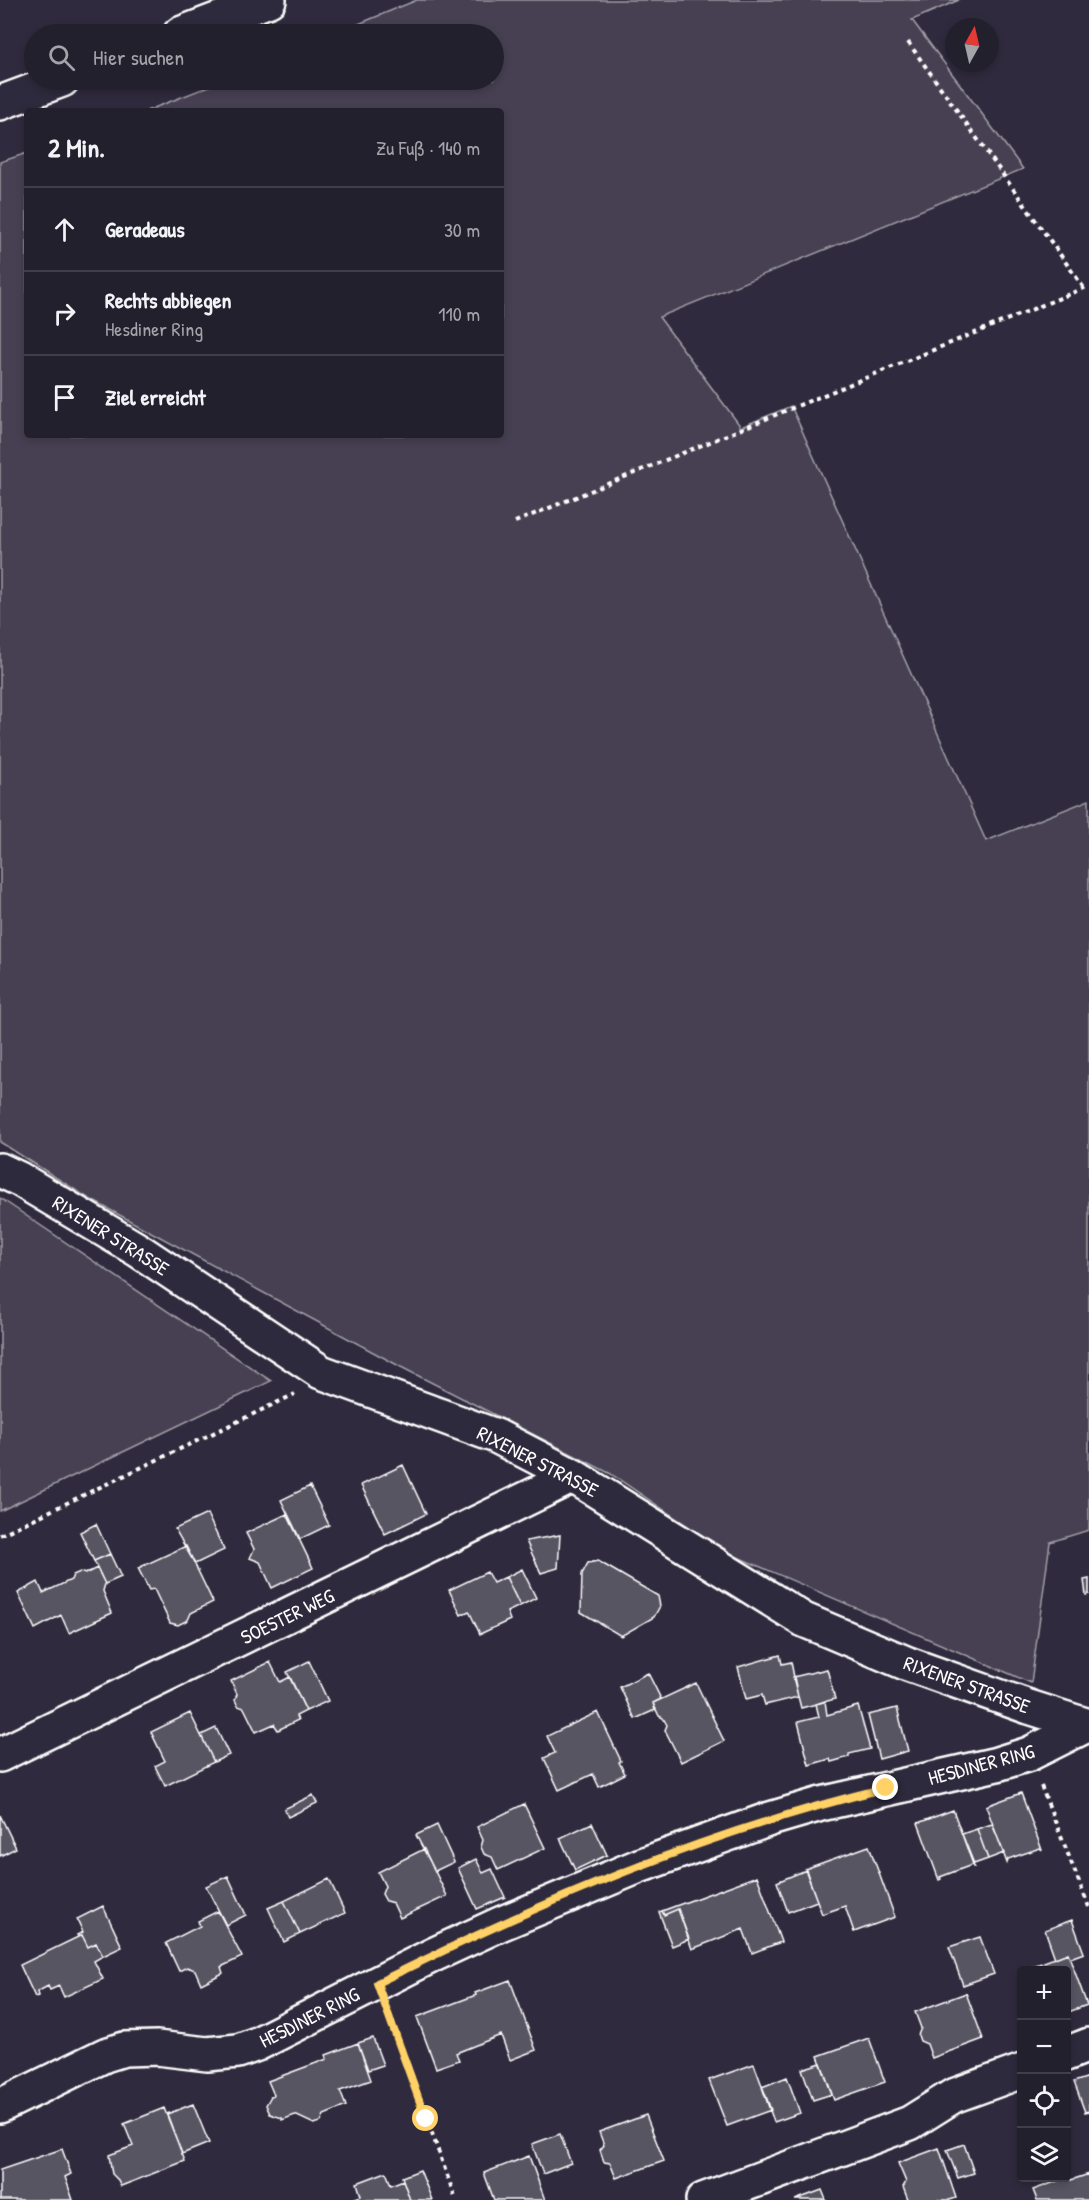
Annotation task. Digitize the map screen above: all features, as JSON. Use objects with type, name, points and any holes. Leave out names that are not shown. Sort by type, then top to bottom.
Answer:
[{"type":"street","points":[[206,24],[269,0]]},
{"type":"street","points":[[0,103],[35,90]]},
{"type":"street","name":"RIXENER STRASSE","points":[[0,1170],[138,1250],[321,1372],[496,1436],[573,1476],[804,1620],[908,1664],[1088,1726]]},
{"type":"street","name":"SOESTER WEG","points":[[0,1755],[573,1476]]},
{"type":"street","name":"HESDINER RING","points":[[0,2106],[105,2055],[124,2049],[157,2048],[207,2054],[238,2051],[257,2044],[377,1983],[510,1920],[639,1866],[706,1841],[821,1804],[997,1764],[1029,1754],[1088,1726]]},
{"type":"street","points":[[1071,2052],[1089,2045]]},
{"type":"street","points":[[703,2200],[910,2123],[953,2096],[1017,2073]]},
{"type":"path","points":[[909,42],[1084,288]]},
{"type":"path","points":[[515,522],[1089,286]]},
{"type":"path","points":[[0,1535],[295,1394],[321,1372]]},
{"type":"path","points":[[1029,1754],[1089,1907]]},
{"type":"path","points":[[377,1983],[456,2200]]},
{"type":"shaded area","points":[[417,0],[959,0],[912,20],[945,64],[945,72],[951,72],[1023,169],[659,317],[741,427],[791,406],[986,841],[1089,800],[1089,1530],[1050,1542],[1031,1683],[726,1552],[611,1474],[401,1367],[88,1198],[0,1142],[0,162],[24,154],[24,438],[504,438],[504,108],[154,108],[200,90],[504,90],[504,24],[358,24]]},
{"type":"shaded area","points":[[0,1198],[271,1381],[0,1511]]},
{"type":"building","points":[[403,1465],[426,1514],[385,1534],[361,1485]]},
{"type":"building","points":[[310,1486],[329,1525],[300,1539],[281,1500]]},
{"type":"building","points":[[207,1514],[224,1550],[195,1564],[175,1529]]},
{"type":"building","points":[[287,1514],[313,1568],[272,1588],[260,1562],[250,1558],[254,1549],[246,1533]]},
{"type":"building","points":[[96,1524],[110,1554],[94,1561],[80,1532]]},
{"type":"building","points":[[560,1535],[558,1568],[541,1573],[526,1541]]},
{"type":"building","points":[[186,1546],[213,1602],[191,1613],[188,1620],[178,1625],[170,1623],[154,1589],[149,1590],[138,1568]]},
{"type":"building","points":[[110,1554],[121,1577],[105,1584],[94,1561]]},
{"type":"building","points":[[598,1561],[658,1596],[660,1606],[654,1617],[621,1636],[581,1612],[582,1574],[588,1563]]},
{"type":"building","points":[[97,1568],[105,1584],[103,1591],[112,1613],[69,1633],[61,1615],[35,1629],[18,1593],[38,1582],[43,1593],[71,1580],[73,1575],[80,1572],[85,1574]]},
{"type":"building","points":[[522,1569],[536,1598],[520,1606],[506,1577]]},
{"type":"building","points":[[487,1572],[493,1583],[506,1577],[520,1606],[507,1612],[510,1620],[480,1634],[469,1611],[461,1615],[449,1590]]},
{"type":"building","points":[[1089,1579],[1089,1594],[1086,1595],[1084,1580]]},
{"type":"building","points":[[780,1655],[782,1664],[791,1662],[798,1697],[765,1705],[762,1695],[746,1699],[738,1667]]},
{"type":"building","points":[[309,1661],[328,1701],[306,1711],[287,1672]]},
{"type":"building","points":[[270,1662],[280,1682],[290,1677],[306,1711],[296,1716],[298,1720],[278,1730],[274,1724],[256,1732],[244,1708],[238,1706],[235,1700],[237,1694],[231,1681]]},
{"type":"building","points":[[827,1669],[835,1699],[801,1708],[793,1677]]},
{"type":"building","points":[[648,1673],[661,1699],[653,1703],[655,1710],[635,1719],[620,1687]]},
{"type":"building","points":[[696,1683],[724,1741],[681,1762],[665,1730],[667,1725],[659,1716],[653,1703]]},
{"type":"building","points":[[825,1701],[827,1715],[858,1706],[870,1749],[849,1754],[849,1757],[831,1762],[830,1759],[809,1765],[798,1722],[819,1717],[816,1704]]},
{"type":"building","points":[[897,1708],[908,1751],[879,1759],[868,1715]]},
{"type":"building","points":[[598,1712],[625,1774],[599,1787],[593,1774],[559,1790],[544,1758],[555,1753],[547,1736]]},
{"type":"building","points":[[190,1713],[214,1762],[165,1786],[155,1766],[165,1761],[151,1732]]},
{"type":"building","points":[[216,1728],[229,1755],[214,1762],[201,1735]]},
{"type":"building","points":[[1021,1793],[1042,1850],[1040,1848],[1008,1859],[1007,1863],[986,1806]]},
{"type":"building","points":[[313,1795],[317,1803],[288,1817],[284,1809]]},
{"type":"building","points":[[524,1804],[545,1848],[498,1870],[492,1857],[484,1854],[481,1847],[483,1840],[477,1827]]},
{"type":"building","points":[[953,1810],[974,1867],[972,1865],[940,1877],[939,1880],[918,1823]]},
{"type":"building","points":[[0,1815],[16,1848],[0,1856]]},
{"type":"building","points":[[592,1823],[607,1855],[575,1870],[560,1838]]},
{"type":"building","points":[[992,1824],[1004,1853],[988,1859],[977,1829]]},
{"type":"building","points":[[437,1825],[454,1862],[435,1871],[416,1835]]},
{"type":"building","points":[[977,1829],[988,1859],[974,1864],[962,1834]]},
{"type":"building","points":[[869,1846],[895,1917],[854,1932],[845,1906],[822,1914],[805,1869]]},
{"type":"building","points":[[424,1849],[447,1896],[400,1918],[393,1903],[386,1901],[382,1894],[385,1886],[378,1872]]},
{"type":"building","points":[[476,1859],[483,1873],[492,1869],[505,1897],[477,1909],[458,1868]]},
{"type":"building","points":[[806,1870],[817,1901],[788,1912],[777,1882]]},
{"type":"building","points":[[228,1876],[246,1915],[226,1925],[206,1886]]},
{"type":"building","points":[[757,1876],[781,1942],[752,1953],[743,1929],[692,1949],[678,1909],[664,1915],[662,1911]]},
{"type":"building","points":[[329,1879],[345,1913],[300,1934],[284,1901]]},
{"type":"building","points":[[284,1901],[300,1934],[284,1942],[268,1908]]},
{"type":"building","points":[[103,1906],[122,1947],[103,1956],[96,1943],[88,1947],[82,1935],[79,1937],[77,1935],[83,1932],[77,1919]]},
{"type":"building","points":[[678,1909],[689,1939],[672,1946],[659,1912],[662,1911],[664,1915]]},
{"type":"building","points":[[218,1911],[242,1957],[221,1967],[223,1973],[201,1984],[195,1970],[187,1967],[179,1971],[166,1943],[200,1926],[198,1921]]},
{"type":"building","points":[[1072,1920],[1084,1953],[1070,1958],[1068,1953],[1055,1958],[1045,1930]]},
{"type":"building","points":[[82,1935],[88,1947],[96,1943],[103,1956],[94,1961],[103,1979],[64,1997],[59,1986],[50,1990],[48,1986],[37,1992],[38,1996],[35,1997],[20,1965]]},
{"type":"building","points":[[980,1937],[994,1974],[963,1985],[949,1947]]},
{"type":"building","points":[[1068,1953],[1087,2005],[1071,2011],[1071,1966],[1033,1966]]},
{"type":"building","points":[[510,1980],[536,2050],[510,2060],[501,2035],[456,2053],[459,2060],[436,2068],[417,2017]]},
{"type":"building","points":[[966,1993],[983,2039],[932,2058],[927,2044],[920,2041],[918,2035],[921,2028],[915,2012]]},
{"type":"building","points":[[373,2038],[383,2065],[368,2070],[358,2043]]},
{"type":"building","points":[[869,2038],[885,2082],[834,2100],[818,2056]]},
{"type":"building","points":[[358,2043],[371,2080],[340,2091],[346,2106],[324,2115],[321,2122],[314,2124],[295,2115],[282,2120],[270,2114],[266,2105],[274,2095],[268,2081],[327,2059],[326,2055]]},
{"type":"building","points":[[821,2063],[832,2094],[813,2100],[802,2069]]},
{"type":"building","points":[[754,2064],[771,2110],[727,2126],[709,2080]]},
{"type":"building","points":[[787,2077],[800,2113],[774,2122],[762,2087]]},
{"type":"building","points":[[1089,2077],[1089,2111],[1085,2112],[1074,2082]]},
{"type":"building","points":[[193,2104],[209,2143],[182,2154],[167,2114]]},
{"type":"building","points":[[164,2108],[185,2161],[121,2186],[112,2174],[109,2155],[133,2146],[124,2124]]},
{"type":"building","points":[[646,2115],[664,2161],[616,2178],[610,2163],[604,2162],[600,2150],[604,2145],[599,2132]]},
{"type":"building","points":[[560,2134],[571,2163],[543,2174],[532,2144]]},
{"type":"building","points":[[964,2144],[974,2173],[958,2178],[947,2150]]},
{"type":"building","points":[[939,2148],[956,2198],[908,2200],[903,2187],[906,2182],[898,2163]]},
{"type":"building","points":[[62,2149],[71,2174],[65,2177],[73,2200],[0,2200],[0,2170]]},
{"type":"building","points":[[529,2156],[545,2200],[494,2200],[484,2173]]},
{"type":"building","points":[[420,2170],[432,2200],[410,2200],[402,2177]]},
{"type":"building","points":[[386,2172],[391,2185],[403,2180],[410,2200],[350,2200],[361,2196],[357,2183]]},
{"type":"building","points":[[1089,2174],[1089,2200],[1037,2200],[1033,2190],[1055,2182],[1071,2182],[1071,2180]]},
{"type":"building","points":[[822,2190],[826,2200],[795,2200]]},
{"type":"route","points":[[426,2119],[377,1983],[500,1924],[639,1866],[770,1819],[886,1788]]}]
